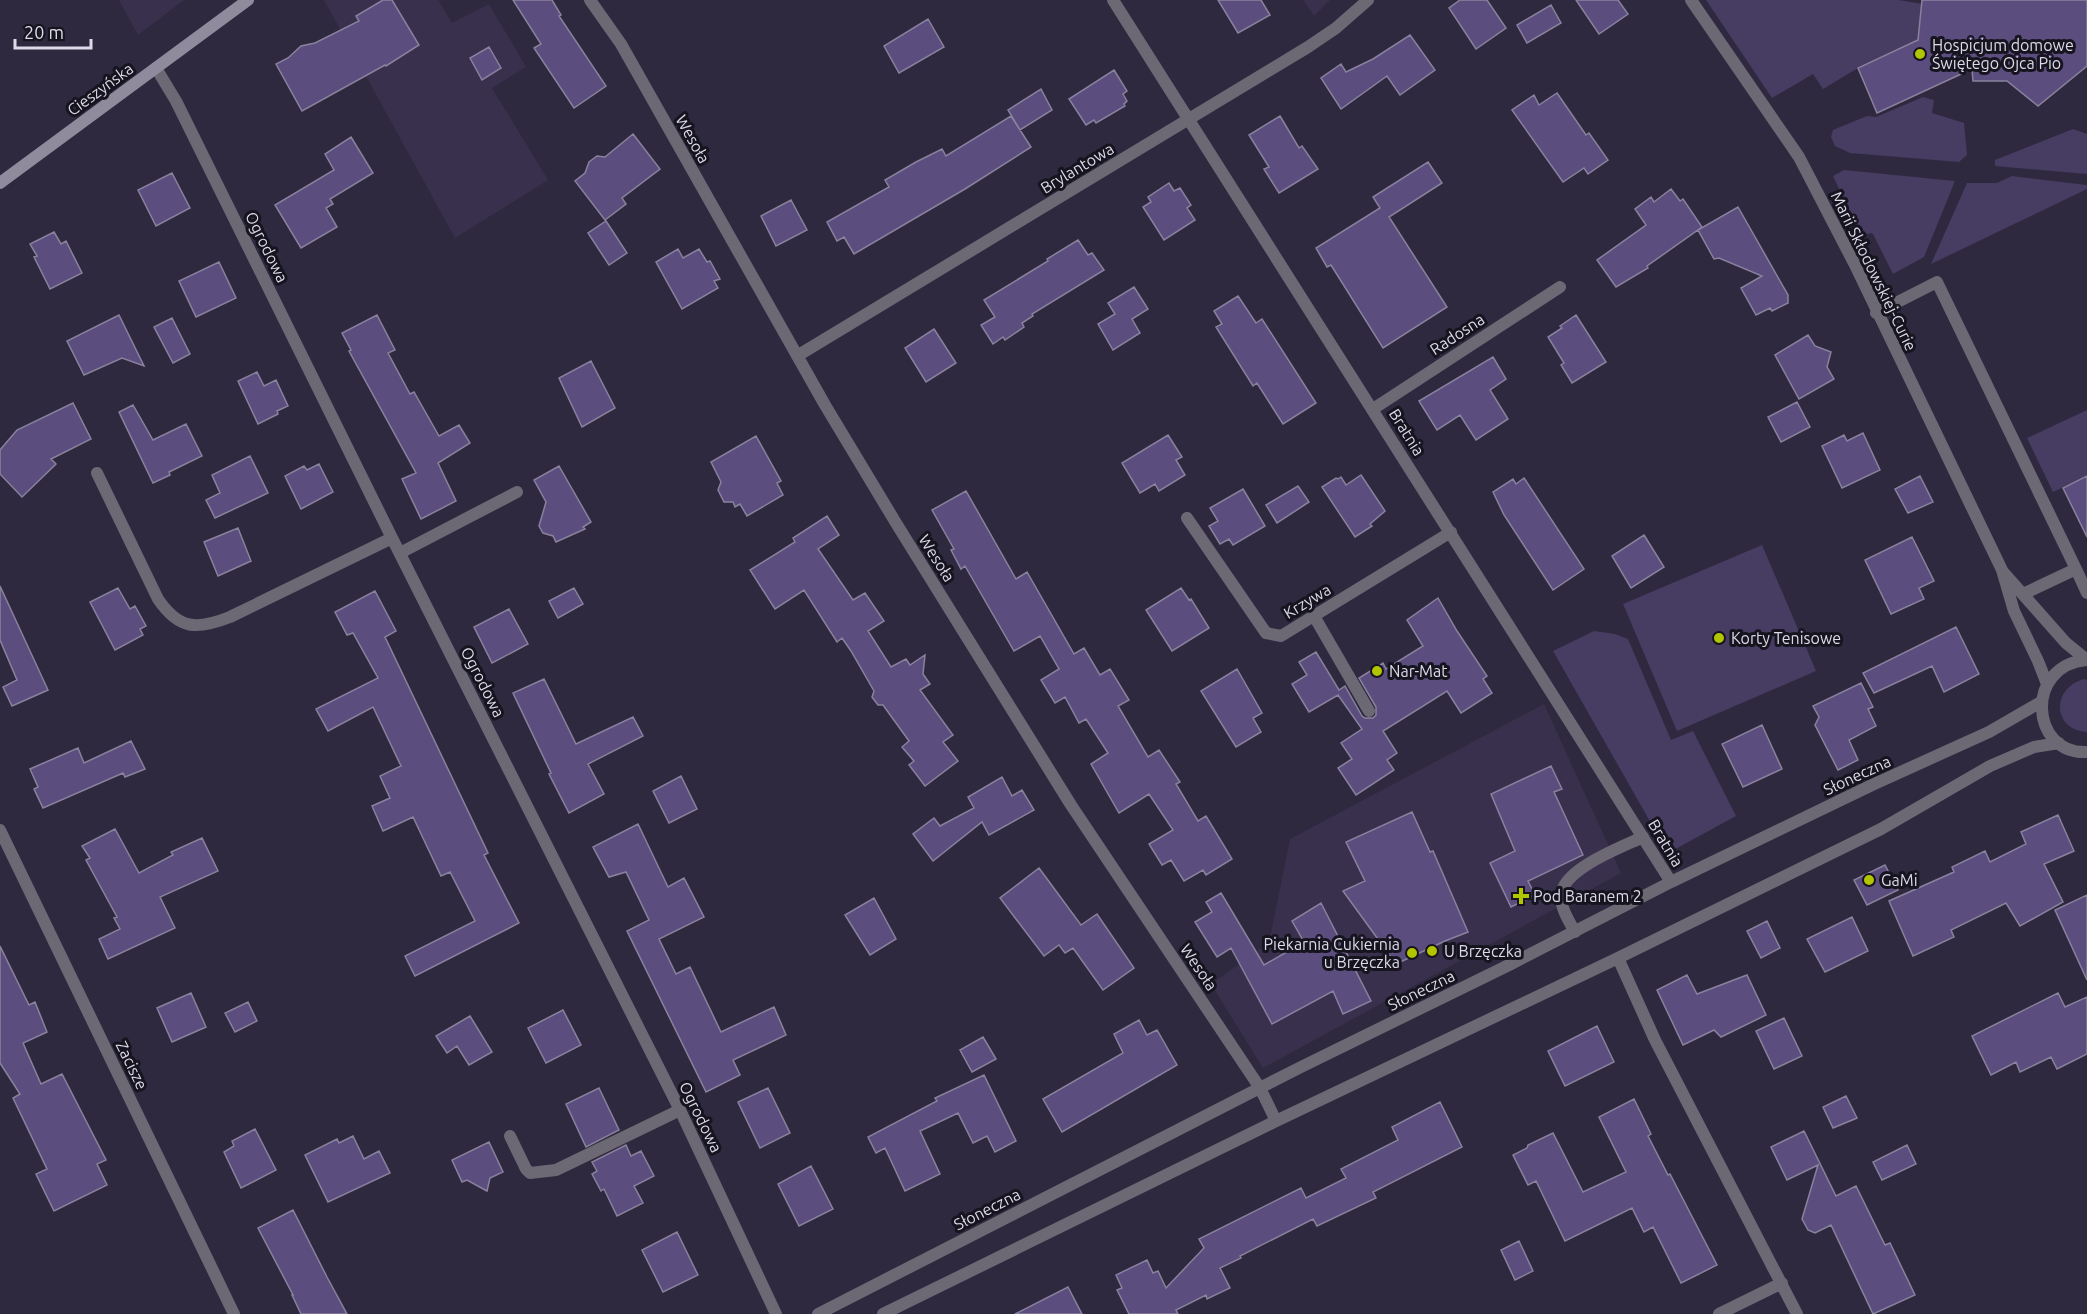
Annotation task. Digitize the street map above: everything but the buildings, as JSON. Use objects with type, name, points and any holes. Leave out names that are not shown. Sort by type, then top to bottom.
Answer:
[{"type":"main road","name":"Cieszyńska","points":[[0,183],[249,0]]},
{"type":"street","name":"Wesoła","points":[[590,0],[621,44],[797,356],[890,513],[1071,805],[1260,1088],[1276,1121]]},
{"type":"street","name":"Bratnia","points":[[1113,0],[1671,882]]},
{"type":"street","name":"Brylantowa","points":[[797,356],[1308,47],[1336,28],[1368,0]]},
{"type":"street","name":"Marii Skłodowskiej-Curie","points":[[1691,0],[1799,157],[1855,265],[1876,313],[2002,570]]},
{"type":"street","name":"Ogrodowa","points":[[156,68],[176,101],[392,538],[680,1110],[776,1314]]},
{"type":"street","points":[[1876,313],[1937,282],[2087,593]]},
{"type":"street","name":"Radosna","points":[[1373,409],[1560,287]]},
{"type":"street","points":[[97,473],[158,599],[167,612],[180,623],[197,626],[213,624],[392,538]]},
{"type":"street","points":[[400,554],[517,492]]},
{"type":"street","name":"Krzywa","points":[[1187,518],[1266,633],[1281,636],[1451,532]]},
{"type":"street","points":[[2023,594],[2076,569]]},
{"type":"street","points":[[2002,570],[2072,650],[2087,660]]},
{"type":"street","points":[[2002,570],[2014,611],[2047,684]]},
{"type":"street","points":[[1314,616],[1369,711]]},
{"type":"street","points":[[2085,756],[2070,750],[2051,735],[2041,714],[2041,702],[2047,684],[2064,666],[2087,660]]},
{"type":"street","name":"Słoneczna","points":[[818,1314],[1260,1088],[1671,882],[1872,785],[1989,732],[2041,702]]},
{"type":"street","points":[[883,1314],[1276,1121],[1618,958],[1881,829],[1990,766],[2034,747],[2059,743]]},
{"type":"street","name":"Zacisze","points":[[0,830],[234,1314]]},
{"type":"street","points":[[1575,932],[1563,907],[1561,894],[1564,886],[1573,874],[1584,867],[1643,837]]},
{"type":"street","points":[[1618,958],[1655,1040],[1797,1314]]},
{"type":"street","points":[[510,1136],[526,1169],[530,1173],[546,1173],[680,1110]]},
{"type":"street","points":[[1719,1314],[1782,1283]]},
{"type":"shaded area","points":[[119,0],[184,0],[138,35]]},
{"type":"shaded area","points":[[324,0],[438,0],[452,23],[489,4],[526,67],[492,88],[548,180],[455,238]]},
{"type":"shaded area","points":[[1303,0],[1330,0],[1314,16]]},
{"type":"shaded area","points":[[1706,0],[1899,0],[1922,4],[1918,40],[1858,68],[1823,89],[1813,74],[1772,98]]},
{"type":"shaded area","points":[[1923,97],[1934,100],[1932,113],[1964,123],[1967,155],[1959,162],[1850,153],[1835,146],[1831,137],[1833,130],[1867,116],[1876,117]]},
{"type":"shaded area","points":[[2073,129],[2087,134],[2087,174],[1995,166],[1995,160]]},
{"type":"shaded area","points":[[1844,170],[1955,181],[1924,257],[1893,274],[1873,234],[1861,236],[1833,176]]},
{"type":"shaded area","points":[[2012,176],[2087,185],[2087,189],[1931,264],[1967,183],[1997,183]]},
{"type":"shaded area","points":[[2087,410],[2087,476],[2053,492],[2027,438]]},
{"type":"shaded area","name":"Korty Tenisowe","points":[[1762,545],[1816,671],[1677,731],[1623,604]]},
{"type":"shaded area","points":[[1594,631],[1615,634],[1628,639],[1671,740],[1693,731],[1736,816],[1668,853],[1553,651]]},
{"type":"shaded area","points":[[2087,680],[2087,732],[2075,730],[2067,724],[2060,708],[2061,699],[2066,691],[2073,684]]},
{"type":"shaded area","points":[[1544,704],[1621,873],[1263,1068],[1211,984],[1269,943],[1290,839]]},
{"type":"place","name":"Hospicjum domowe Świętego Ojca Pio","points":[[1920,54]]},
{"type":"place","name":"Korty Tenisowe","points":[[1719,638]]},
{"type":"place","name":"Nar-Mat","points":[[1377,671]]},
{"type":"place","name":"GaMi","points":[[1869,880]]},
{"type":"place","name":"Pod Baranem 2","points":[[1521,896]]},
{"type":"place","name":"U Brzęczka","points":[[1432,951]]},
{"type":"place","name":"Piekarnia Cukiernia u Brzęczka","points":[[1412,953]]}]
